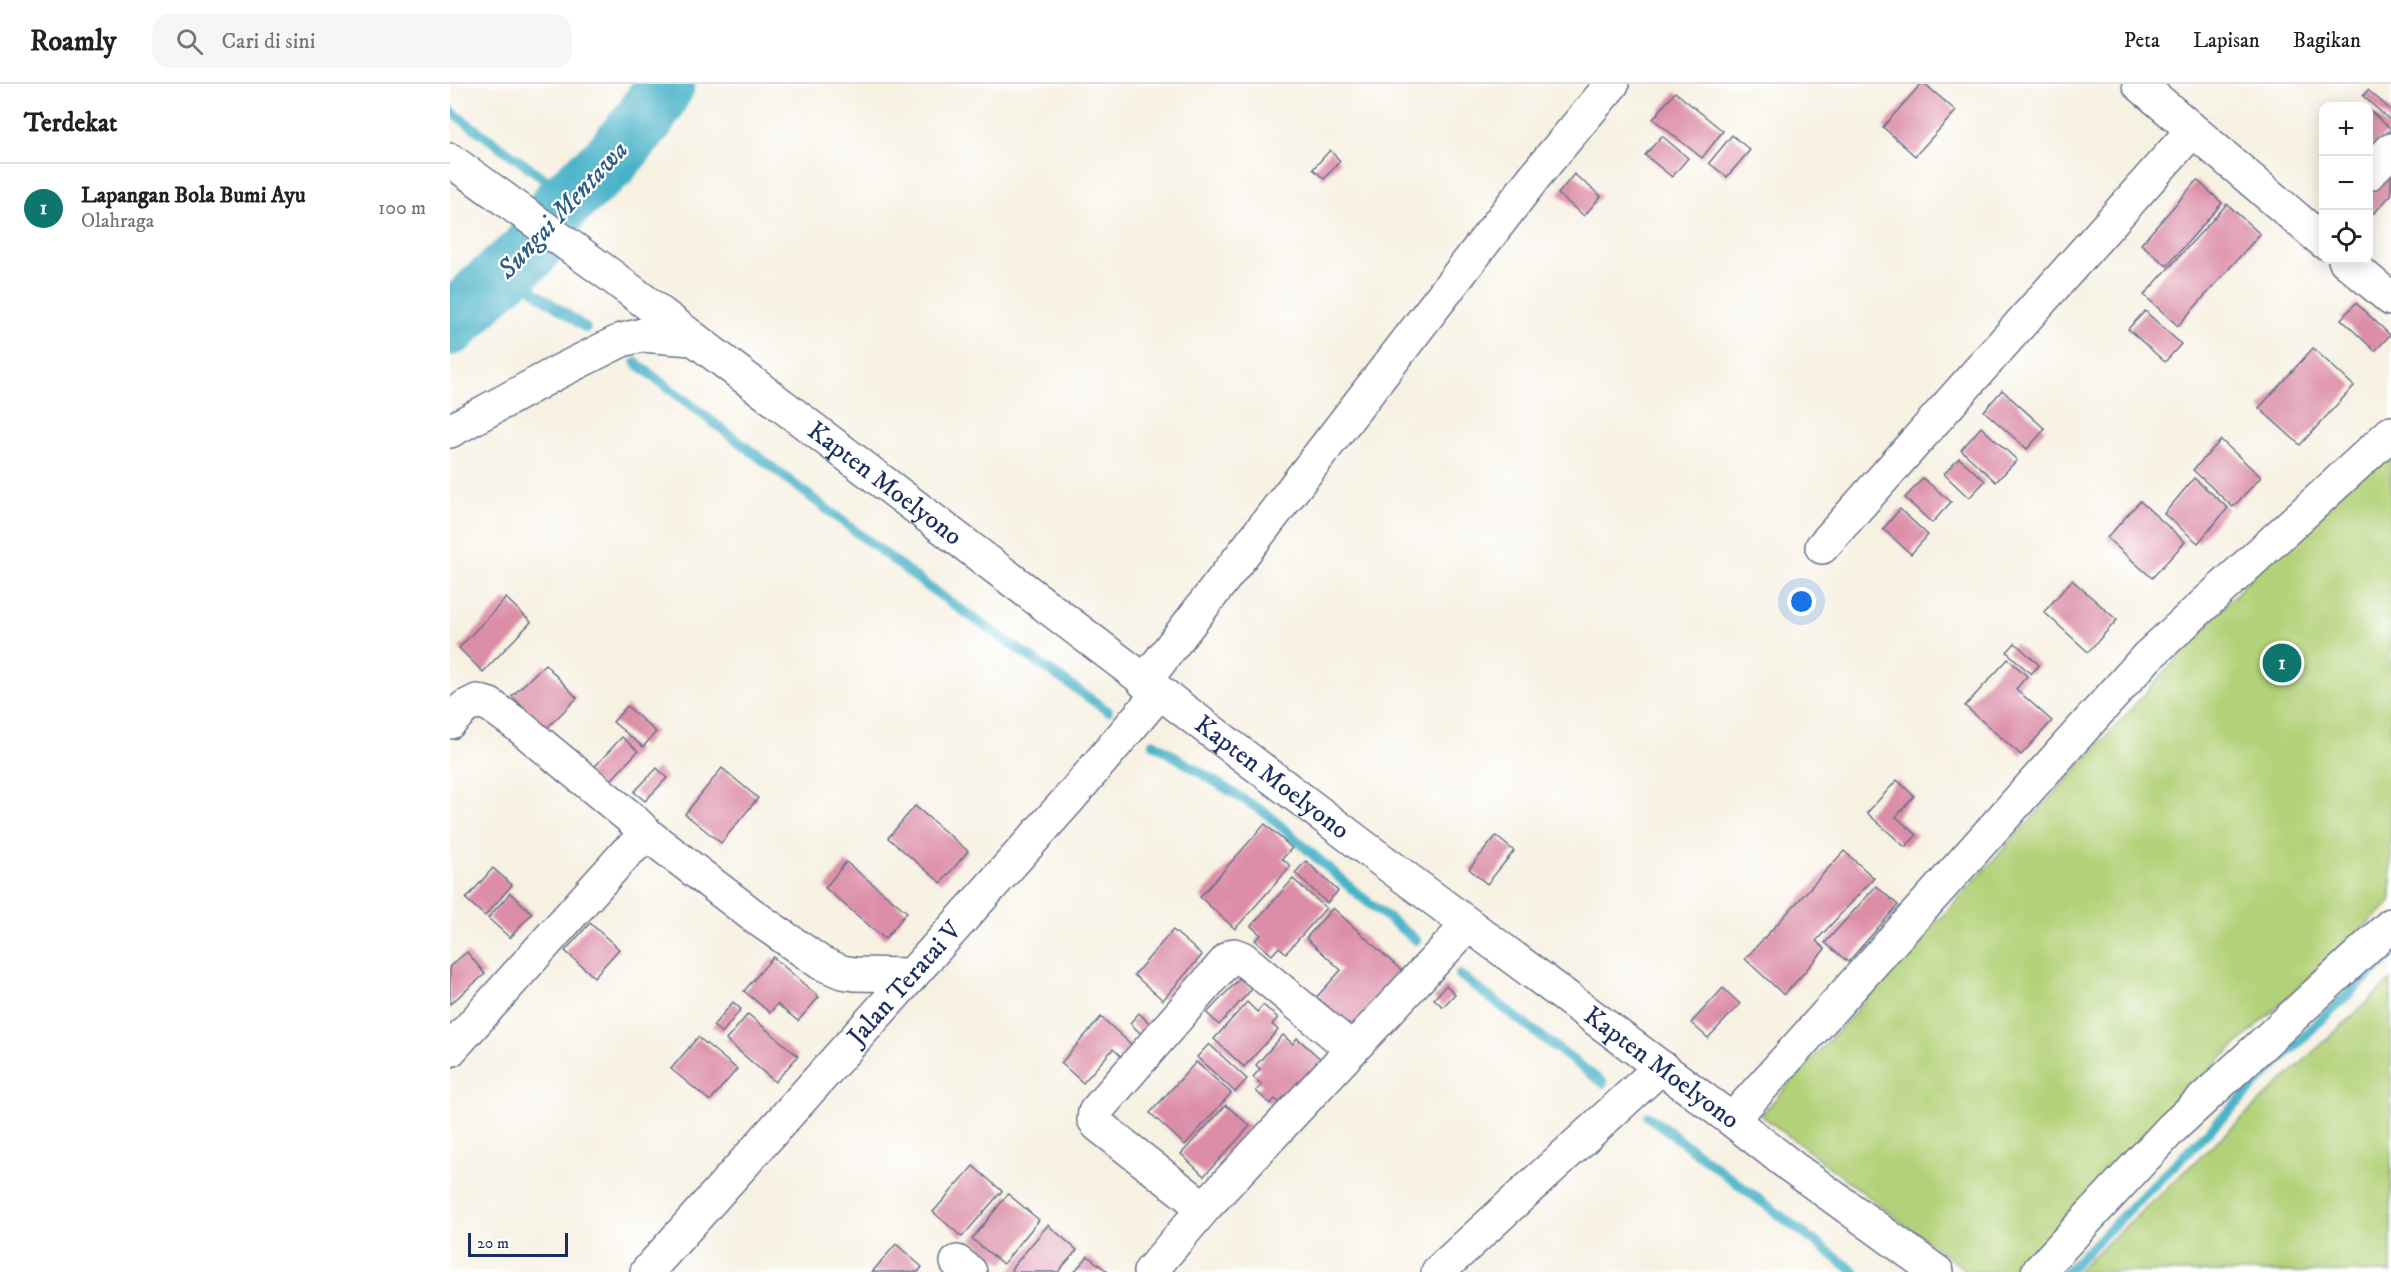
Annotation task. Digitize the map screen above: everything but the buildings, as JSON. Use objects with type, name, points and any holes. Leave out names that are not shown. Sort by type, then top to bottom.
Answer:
[{"type":"street","name":"Jalan Teratai V","points":[[647,1272],[1068,800],[1535,176],[1612,84]]},
{"type":"street","points":[[2139,84],[2192,131],[2319,231]]},
{"type":"street","points":[[1822,547],[2192,131]]},
{"type":"street","points":[[2373,169],[2391,150]]},
{"type":"street","name":"Kapten Moelyono","points":[[453,162],[610,275],[1468,925],[1792,1167],[1937,1272]]},
{"type":"street","points":[[2350,264],[2391,298]]},
{"type":"street","points":[[450,431],[622,340],[642,335],[692,339]]},
{"type":"street","points":[[1732,1120],[2147,657],[2391,433]]},
{"type":"street","points":[[450,722],[465,707],[477,701],[490,705],[519,726],[648,835],[821,963],[832,969],[855,974],[912,975]]},
{"type":"street","points":[[453,1037],[627,852],[648,835]]},
{"type":"street","points":[[1150,1272],[1204,1208],[1468,925]]},
{"type":"street","points":[[2038,1272],[2172,1128],[2391,925]]},
{"type":"street","points":[[1204,1208],[1098,1125],[1094,1119],[1095,1112],[1228,959],[1234,956],[1242,958],[1352,1049]]},
{"type":"street","points":[[1438,1272],[1661,1067]]},
{"type":"green space","points":[[2391,424],[2391,902],[2163,1112],[2016,1272],[1968,1272],[1761,1115]]},
{"type":"green space","points":[[2391,980],[2391,1272],[2076,1272]]},
{"type":"water","name":"Sungai Mentawa","points":[[662,84],[668,84],[645,123],[614,162],[567,204],[566,218],[550,206],[617,152],[640,122]]},
{"type":"water","name":"Sungai Mentawa","points":[[525,229],[539,244],[537,261],[501,280],[450,331],[450,320],[475,293],[515,257]]},
{"type":"waterway","name":"Sungai Mentawa","points":[[450,326],[488,287],[529,252],[561,204],[609,162],[646,117],[665,84]]},
{"type":"waterway","points":[[450,111],[570,197]]},
{"type":"waterway","points":[[514,264],[535,292],[586,328]]},
{"type":"waterway","points":[[636,363],[927,586],[1108,711]]},
{"type":"waterway","points":[[1153,743],[1267,814],[1359,895],[1416,940]]},
{"type":"waterway","points":[[2066,1272],[2330,1011],[2391,955]]},
{"type":"waterway","points":[[1460,975],[1603,1083]]},
{"type":"waterway","points":[[1648,1116],[1855,1272]]},
{"type":"place","name":"Lapangan Bola Bumi Ayu","points":[[2282,663]]}]
